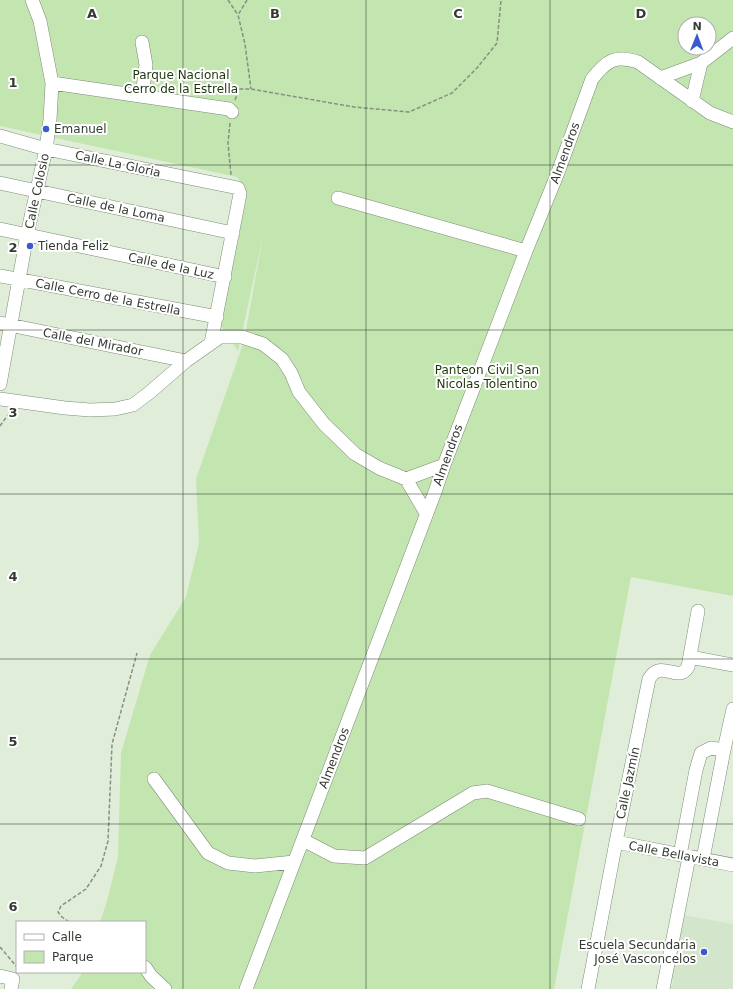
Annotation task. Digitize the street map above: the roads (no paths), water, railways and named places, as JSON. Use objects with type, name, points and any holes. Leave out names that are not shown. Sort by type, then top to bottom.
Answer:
[{"type":"street","name":"Calle Colosio","points":[[0,384],[5,324],[19,280],[36,191],[46,149],[50,120],[52,82],[40,21],[32,0]]},
{"type":"street","points":[[660,78],[701,63],[733,38]]},
{"type":"street","points":[[142,42],[146,64],[142,96]]},
{"type":"street","name":"Almendros","points":[[246,989],[526,251],[557,175],[592,79],[601,67],[612,60],[626,58],[638,62],[651,70],[710,113],[733,122]]},
{"type":"street","points":[[692,101],[701,63]]},
{"type":"street","points":[[52,82],[229,109],[232,112]]},
{"type":"street","name":"Calle La Gloria","points":[[0,136],[46,149],[237,188],[240,194],[233,233]]},
{"type":"street","name":"Calle de la Loma","points":[[0,183],[233,233]]},
{"type":"street","points":[[338,198],[526,251]]},
{"type":"street","name":"Calle de la Luz","points":[[0,229],[225,277]]},
{"type":"street","points":[[212,343],[233,233]]},
{"type":"street","name":"Calle Cerro de la Estrella","points":[[0,276],[217,317]]},
{"type":"street","name":"Calle del Mirador","points":[[5,324],[186,361]]},
{"type":"street","points":[[0,399],[90,410],[115,409],[133,404],[149,393],[186,361],[220,337],[242,337],[263,344],[282,359],[299,392],[324,424],[355,454],[379,468],[406,479],[426,514]]},
{"type":"street","points":[[406,479],[444,466]]},
{"type":"street","name":"Calle Jazmín","points":[[588,989],[649,679],[653,673],[659,670],[681,673],[685,672],[688,667],[698,611]]},
{"type":"street","points":[[690,657],[733,665]]},
{"type":"street","points":[[703,860],[733,709]]},
{"type":"street","points":[[663,989],[696,770],[701,753],[711,748],[724,750]]},
{"type":"street","points":[[154,779],[208,853],[228,862],[255,866],[294,862]]},
{"type":"street","points":[[303,840],[334,856],[365,858],[472,792],[487,791],[579,819]]},
{"type":"street","name":"Calle Bellavista","points":[[616,842],[733,865]]},
{"type":"street","points":[[146,968],[151,976],[165,989]]},
{"type":"street","points":[[0,976],[14,978]]},
{"type":"place","name":"Emanuel","points":[[46,129]]},
{"type":"place","name":"Tienda Feliz","points":[[30,246]]},
{"type":"place","name":"Escuela Secundaria José Vasconcelos","points":[[704,952]]},
{"type":"park label","name":"Parque Nacional Cerro de la Estrella","points":[[181,82]]},
{"type":"park label","name":"Panteon Civil San Nicolas Tolentino","points":[[487,377]]}]
